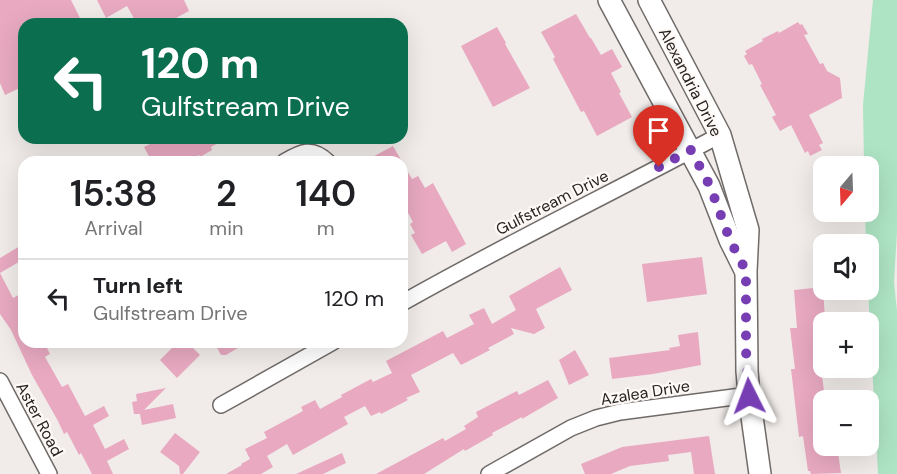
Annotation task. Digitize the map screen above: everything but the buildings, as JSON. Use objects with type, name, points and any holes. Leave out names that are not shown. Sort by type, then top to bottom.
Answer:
[{"type":"street","name":"Alexandria Drive","points":[[609,0],[710,186],[730,240],[746,271]]},
{"type":"street","name":"Alexandria Drive","points":[[648,0],[720,135],[748,230],[746,351],[749,396],[760,474]]},
{"type":"street","name":"Gulfstream Drive","points":[[408,296],[720,135]]},
{"type":"street","points":[[295,156],[303,152],[311,152],[321,156]]},
{"type":"street","points":[[221,405],[322,348]]},
{"type":"street","name":"Aster Road","points":[[0,381],[49,474]]},
{"type":"street","name":"Azalea Drive","points":[[489,474],[571,428],[596,418],[620,412],[749,396]]},
{"type":"green space","points":[[873,0],[897,0],[897,232],[894,282],[897,311],[897,474],[878,474],[879,390],[873,390],[873,378],[879,378],[879,312],[869,312],[869,300],[879,300],[879,234],[866,234],[865,222],[879,222],[879,156],[864,156],[863,105]]},
{"type":"route","points":[[659,167],[691,150],[710,186],[730,240],[746,271],[746,351],[749,396]]}]
